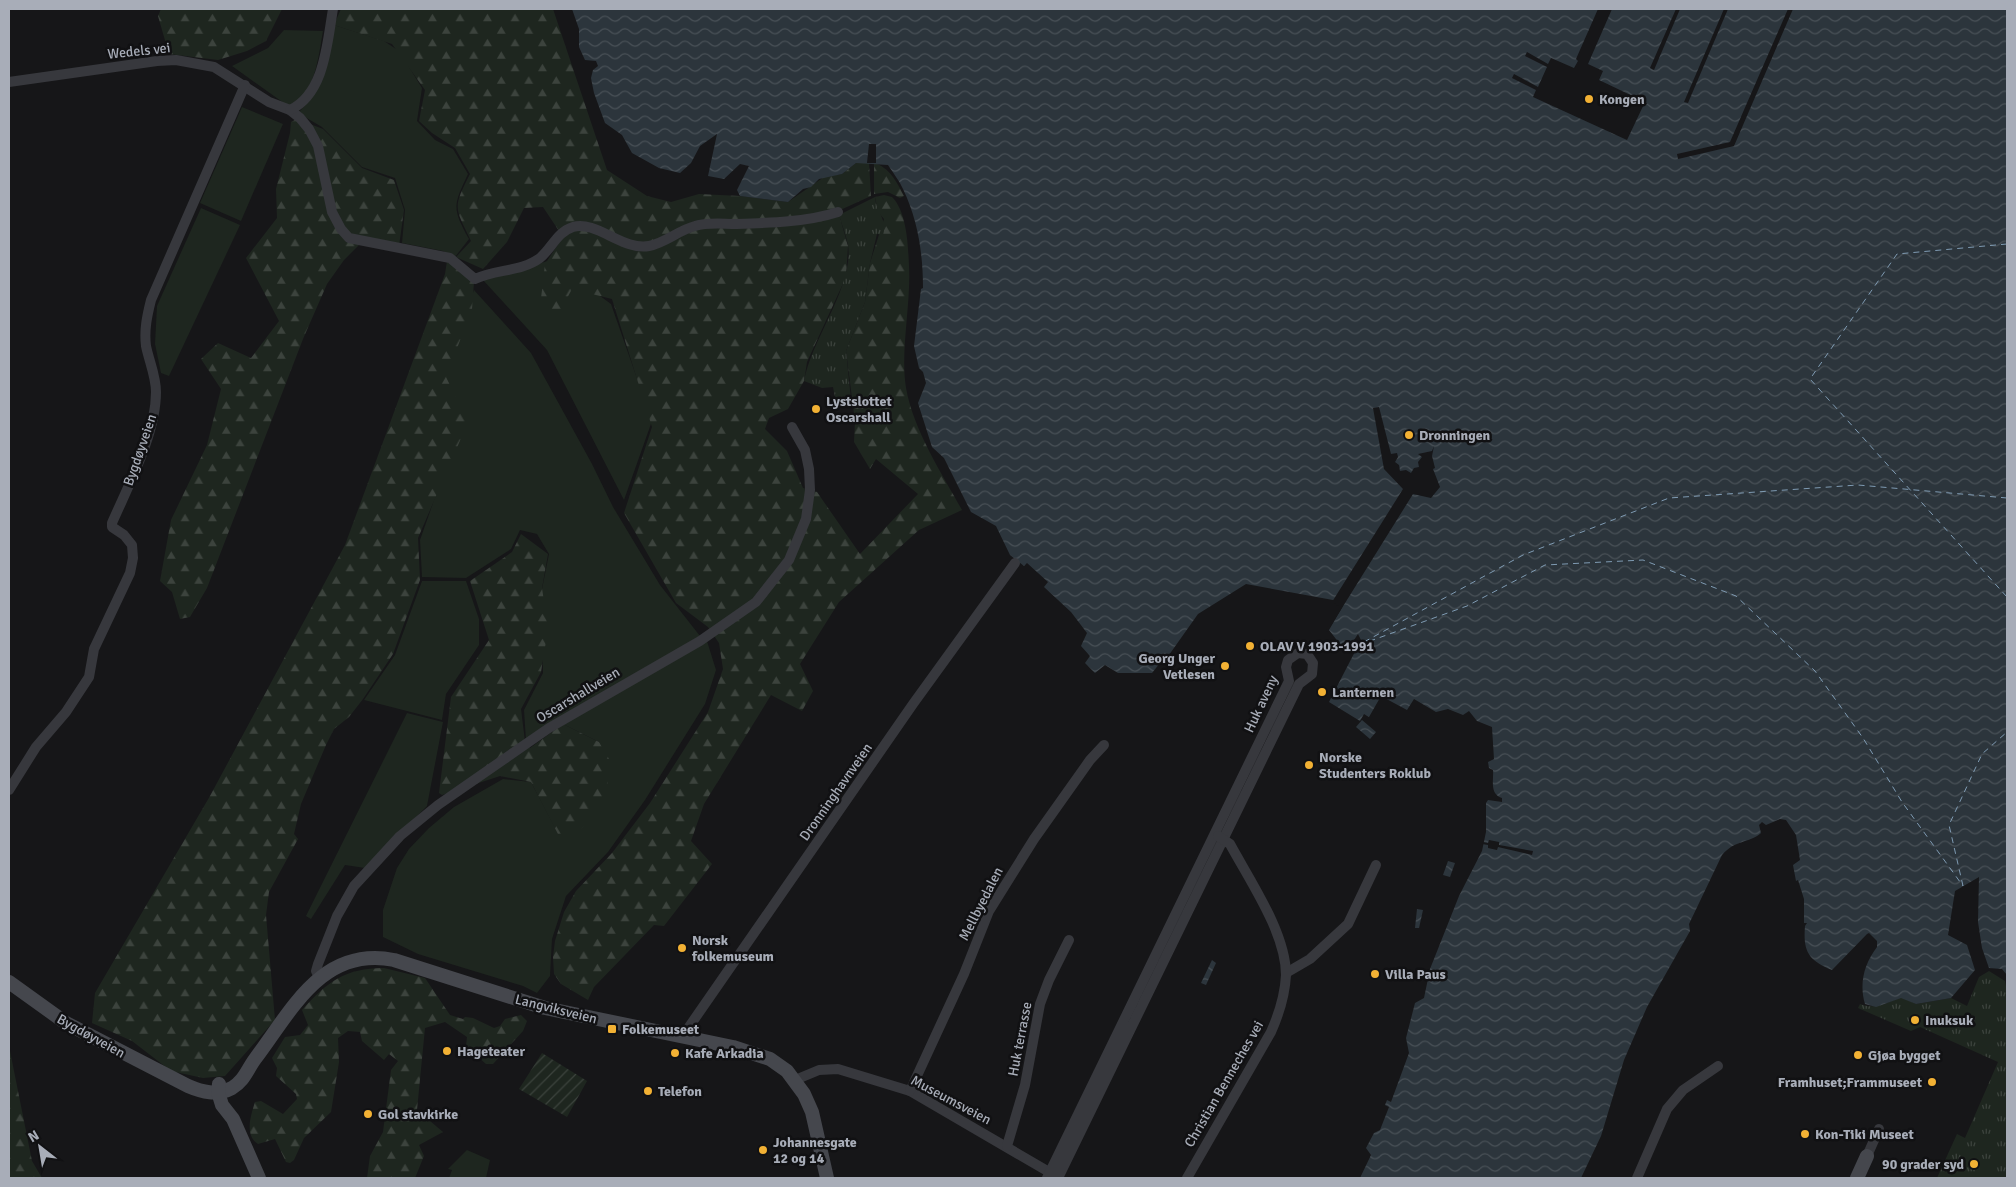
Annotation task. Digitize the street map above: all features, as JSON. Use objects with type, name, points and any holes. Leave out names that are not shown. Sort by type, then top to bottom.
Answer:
[{"type":"street","points":[[290,110],[301,105],[310,94],[322,69],[333,9]]},
{"type":"street","name":"Wedels vei","points":[[9,82],[157,61],[176,60],[214,67],[269,102],[290,110],[309,129],[318,146],[332,212],[341,229],[350,238],[450,258],[475,279],[490,272],[512,270],[531,263],[541,257],[559,236],[573,227],[583,227],[629,245],[650,246],[694,226],[809,219],[838,212]]},
{"type":"street","name":"Bygdøyveien","points":[[9,790],[36,747],[66,712],[89,677],[94,649],[130,572],[134,558],[132,545],[124,535],[112,527],[112,522],[132,479],[154,416],[156,390],[146,338],[146,324],[151,300],[245,85]]},
{"type":"street","name":"Oscarshallveien","points":[[319,977],[316,971],[318,964],[337,916],[354,886],[400,836],[438,806],[549,728],[700,641],[756,602],[789,560],[806,519],[810,490],[809,469],[805,450],[792,428]]},
{"type":"street","name":"Dronninghavnveien","points":[[682,1037],[913,704],[1015,563]]},
{"type":"street","name":"Huk aveny","points":[[1053,1176],[1104,1072],[1127,1013],[1160,957],[1253,765],[1289,681],[1286,667],[1288,660],[1298,653],[1307,654],[1313,663],[1312,674],[1298,684],[1253,765]]},
{"type":"street","name":"Mellbyedalen","points":[[910,1091],[964,974],[990,911],[1034,839],[1090,760],[1104,745]]},
{"type":"street","name":"Christian Benneches vei","points":[[1187,1178],[1271,1032],[1278,1016],[1286,973],[1275,930],[1228,842],[1219,836]]},
{"type":"street","points":[[1286,973],[1310,959],[1348,924],[1376,865]]},
{"type":"street","name":"Huk terrasse","points":[[1007,1146],[1025,1085],[1040,1004],[1049,980],[1069,940]]},
{"type":"street","name":"Huk aveny","points":[[1104,1072],[1137,1018],[1160,957]]},
{"type":"street","name":"Langviksveien","points":[[221,1089],[253,1062],[300,998],[319,977],[350,961],[381,958],[411,965],[545,1008],[759,1054],[779,1064],[795,1080],[812,1112],[827,1178]]},
{"type":"street","name":"Bygdøyveien","points":[[9,982],[66,1023],[179,1081],[221,1089]]},
{"type":"street","points":[[1127,1013],[1137,1018]]},
{"type":"street","points":[[1637,1178],[1666,1109],[1683,1090],[1718,1066]]},
{"type":"street","name":"Museumsveien","points":[[795,1080],[818,1070],[838,1069],[910,1091],[1007,1146],[1053,1176]]},
{"type":"street","points":[[221,1089],[232,1106],[233,1119],[259,1178]]},
{"type":"street","points":[[1857,1178],[1879,1129]]},
{"type":"green space","points":[[161,9],[282,9],[266,41],[247,51],[218,60],[169,54],[158,16]]},
{"type":"green space","points":[[341,9],[553,9],[607,170],[647,196],[671,202],[699,194],[740,196],[788,202],[824,177],[842,174],[856,163],[869,163],[871,196],[838,211],[848,246],[846,277],[807,362],[804,381],[788,409],[769,418],[765,429],[787,451],[803,488],[817,492],[860,554],[918,494],[876,459],[870,469],[854,442],[855,421],[846,351],[865,302],[870,263],[884,219],[878,212],[875,197],[884,195],[892,197],[897,203],[904,220],[909,266],[909,296],[904,359],[906,388],[922,435],[962,510],[919,530],[839,602],[800,664],[813,691],[802,711],[771,695],[704,804],[691,841],[712,864],[664,926],[654,925],[594,987],[588,1000],[561,984],[554,974],[553,957],[555,941],[564,912],[576,891],[612,853],[650,803],[708,712],[723,669],[719,643],[708,627],[676,603],[624,513],[652,427],[612,299],[572,289],[559,313],[540,307],[545,264],[563,237],[543,207],[524,208],[507,242],[483,269],[456,257],[471,241],[458,208],[460,194],[470,174],[455,148],[432,133],[419,121],[425,90],[392,44],[334,25]]},
{"type":"green space","points":[[334,25],[384,41],[399,51],[422,88],[417,121],[435,140],[453,149],[468,174],[459,193],[456,207],[469,239],[455,257],[443,251],[402,243],[405,210],[395,178],[362,167],[322,127],[298,113],[314,93],[324,72]]},
{"type":"green space","points":[[284,30],[323,31],[317,63],[310,85],[297,102],[288,106],[232,66],[268,48]]},
{"type":"green space","points":[[242,107],[283,124],[241,221],[200,203]]},
{"type":"green space","points":[[297,119],[323,129],[362,168],[394,180],[404,210],[399,246],[365,239],[344,260],[327,284],[303,339],[207,588],[190,617],[180,619],[172,592],[160,581],[171,520],[207,445],[221,389],[201,359],[218,343],[251,358],[279,321],[246,258],[277,218],[276,189],[291,122]]},
{"type":"green space","points":[[874,163],[888,172],[904,196],[900,198],[888,192],[874,194]]},
{"type":"green space","points":[[875,197],[884,229],[883,235],[877,234],[870,263],[865,302],[846,351],[851,400],[835,397],[833,387],[822,388],[804,381],[808,364],[845,278],[848,245],[839,215]]},
{"type":"green space","points":[[201,208],[240,225],[169,376],[161,373],[155,344],[157,306]]},
{"type":"green space","points":[[551,260],[611,304],[652,421],[624,500],[547,350],[483,280]]},
{"type":"green space","points":[[447,261],[474,282],[472,309],[446,377],[468,422],[418,538],[420,580],[393,654],[349,717],[334,729],[301,804],[294,834],[298,839],[269,892],[266,915],[275,1020],[225,1076],[203,1078],[171,1071],[132,1041],[92,1023],[95,993],[210,796],[345,545],[445,274]]},
{"type":"green space","points":[[474,290],[531,353],[592,464],[613,507],[660,585],[700,636],[526,741],[524,710],[543,673],[542,589],[549,554],[537,534],[520,530],[511,549],[466,578],[422,577],[420,540],[460,426],[444,376]]},
{"type":"green space","points":[[521,534],[548,554],[542,588],[548,629],[541,672],[521,709],[525,742],[530,748],[563,724],[599,742],[612,764],[603,802],[577,834],[559,836],[531,782],[500,776],[442,795],[439,793],[451,697],[489,640],[470,581],[512,552]]},
{"type":"green space","points":[[422,581],[466,581],[479,619],[479,645],[446,694],[442,720],[364,700],[395,655]]},
{"type":"green space","points":[[707,641],[716,670],[705,704],[645,800],[608,852],[566,896],[552,939],[550,976],[537,993],[523,986],[418,954],[383,937],[383,910],[397,868],[409,849],[429,828],[454,807],[503,779],[531,782],[559,835],[599,742],[563,724]]},
{"type":"green space","points":[[407,713],[443,722],[427,806],[365,868],[345,865],[311,919],[306,916]]},
{"type":"green space","points":[[384,968],[425,978],[450,1015],[463,1019],[465,1017],[473,1018],[494,1028],[500,1026],[505,1019],[521,1015],[527,1021],[523,1031],[493,1064],[486,1064],[466,1046],[467,1037],[445,1022],[425,1028],[417,1110],[443,1132],[419,1145],[424,1156],[415,1178],[367,1178],[370,1156],[383,1132],[391,1070],[398,1061],[389,1054],[384,1060],[362,1041],[360,1032],[348,1031],[338,1038],[339,1062],[331,1112],[304,1138],[294,1160],[290,1163],[286,1162],[275,1139],[258,1144],[251,1135],[250,1130],[250,1119],[255,1102],[261,1101],[283,1114],[297,1099],[296,1094],[276,1076],[277,1068],[272,1058],[285,1037],[300,1035],[308,1025],[302,1010],[329,984],[338,978],[358,971]]},
{"type":"green space","points":[[1989,971],[2005,981],[2007,991],[2007,1178],[1937,1178],[1957,1134],[1965,1138],[1998,1062],[1920,1027],[1911,1031],[1858,1008],[1860,1004],[1876,1006],[1901,997],[1916,1004],[1951,998],[1967,1006],[1979,977]]},
{"type":"green space","points":[[9,1046],[32,1161],[42,1178],[9,1178]]},
{"type":"green space","points":[[542,1053],[587,1081],[567,1117],[519,1089]]},
{"type":"green space","points":[[467,1150],[490,1160],[486,1178],[449,1178],[452,1170],[448,1169]]},
{"type":"water","points":[[572,9],[2007,9],[2007,975],[2002,969],[1989,968],[1982,948],[1978,922],[1979,877],[1955,891],[1948,935],[1967,945],[1975,970],[1951,998],[1916,1004],[1901,998],[1876,1007],[1865,1004],[1863,997],[1864,974],[1869,960],[1877,947],[1877,941],[1869,933],[1867,934],[1832,970],[1812,958],[1805,942],[1805,926],[1807,923],[1804,923],[1804,899],[1798,880],[1796,881],[1793,865],[1800,860],[1796,835],[1786,820],[1780,819],[1766,825],[1762,822],[1759,825],[1761,833],[1732,846],[1722,855],[1689,924],[1690,931],[1647,1007],[1624,1060],[1601,1136],[1581,1178],[1360,1178],[1371,1155],[1366,1148],[1374,1133],[1380,1130],[1389,1107],[1385,1105],[1387,1100],[1391,1102],[1409,1053],[1406,1038],[1415,1003],[1424,998],[1430,969],[1459,896],[1482,851],[1486,832],[1486,803],[1488,800],[1502,802],[1502,798],[1495,793],[1493,770],[1489,768],[1488,762],[1494,759],[1492,727],[1477,721],[1469,711],[1463,715],[1448,709],[1436,712],[1414,699],[1407,710],[1381,696],[1369,717],[1364,714],[1360,721],[1329,702],[1361,640],[1358,634],[1346,652],[1329,630],[1343,606],[1333,600],[1246,584],[1198,614],[1164,662],[1160,663],[1152,673],[1118,673],[1105,665],[1095,673],[1085,663],[1090,656],[1081,646],[1087,633],[1071,612],[1044,587],[1048,582],[1027,563],[1024,566],[1010,555],[996,526],[971,512],[944,458],[932,447],[918,403],[926,383],[923,372],[919,368],[914,346],[921,289],[923,288],[921,250],[916,225],[908,201],[900,183],[888,165],[856,163],[842,174],[819,179],[811,187],[803,189],[788,202],[740,196],[737,190],[749,166],[740,164],[724,179],[708,176],[717,134],[700,146],[691,163],[680,173],[659,168],[632,153],[622,135],[605,123],[594,93],[591,78],[593,70],[598,66],[596,61],[585,60],[579,47],[579,29]]},
{"type":"water","points":[[1362,720],[1376,732],[1370,739],[1356,727]]},
{"type":"water","points":[[1448,861],[1455,863],[1450,877],[1443,875]]},
{"type":"water","points":[[1417,909],[1423,910],[1419,928],[1415,928]]},
{"type":"water","points":[[1212,960],[1216,963],[1206,985],[1201,983]]},
{"type":"pier","points":[[1598,9],[1612,9],[1588,64],[1603,71],[1599,80],[1645,102],[1627,140],[1533,97],[1536,90],[1512,78],[1514,74],[1538,87],[1547,67],[1525,56],[1527,52],[1548,64],[1551,58],[1574,68],[1578,61],[1576,59]]},
{"type":"pier","points":[[1676,9],[1680,9],[1654,70],[1650,68]]},
{"type":"pier","points":[[1724,9],[1728,9],[1688,103],[1684,102]]},
{"type":"pier","points":[[1788,9],[1793,9],[1734,146],[1678,159],[1677,154],[1730,142]]},
{"type":"pier","points":[[869,144],[876,144],[876,163],[867,163]]},
{"type":"pier","name":"Dronningen","points":[[1379,407],[1391,454],[1397,453],[1398,457],[1395,462],[1399,465],[1400,471],[1406,470],[1411,473],[1414,468],[1419,467],[1418,462],[1422,457],[1418,454],[1432,451],[1434,446],[1432,456],[1435,468],[1433,469],[1440,487],[1431,498],[1413,494],[1327,632],[1326,629],[1340,607],[1332,602],[1403,489],[1384,469],[1373,408]]},
{"type":"pier","points":[[1489,840],[1499,842],[1499,845],[1533,851],[1532,855],[1498,847],[1497,850],[1482,844],[1483,842],[1488,843]]},
{"type":"ferry route","points":[[2007,244],[1897,254],[1810,379],[2007,597]]},
{"type":"ferry route","points":[[1364,642],[1523,555],[1669,498],[1858,485],[2007,498]]},
{"type":"ferry route","points":[[1359,645],[1467,606],[1545,565],[1643,560],[1736,596],[1815,671],[1863,738],[1902,802],[1963,886]]},
{"type":"ferry route","points":[[1963,886],[1949,825],[1982,754],[2007,732]]},
{"type":"place","name":"Kongen","points":[[1589,99]]},
{"type":"place","name":"Lystslottet Oscarshall","points":[[816,409]]},
{"type":"place","name":"Dronningen","points":[[1409,435]]},
{"type":"place","name":"OLAV V 1903-1991","points":[[1250,646]]},
{"type":"place","name":"Georg Unger Vetlesen","points":[[1225,666]]},
{"type":"place","name":"Lanternen","points":[[1322,692]]},
{"type":"place","name":"Norske Studenters Roklub","points":[[1309,765]]},
{"type":"place","name":"Norsk folkemuseum","points":[[682,948]]},
{"type":"place","name":"Villa Paus","points":[[1375,974]]},
{"type":"place","name":"Inuksuk","points":[[1915,1020]]},
{"type":"place","name":"Folkemuseet","points":[[612,1029]]},
{"type":"place","name":"Hageteater","points":[[447,1051]]},
{"type":"place","name":"Kafe Arkadia","points":[[675,1053]]},
{"type":"place","name":"Gjøa bygget","points":[[1858,1055]]},
{"type":"place","name":"Framhuset;Frammuseet","points":[[1932,1082]]},
{"type":"place","name":"Telefon","points":[[648,1091]]},
{"type":"place","name":"Gol stavkirke","points":[[368,1114]]},
{"type":"place","name":"Kon-Tiki Museet","points":[[1805,1134]]},
{"type":"place","name":"Johannesgate 12 og 14","points":[[763,1150]]},
{"type":"place","name":"90 grader syd","points":[[1974,1164]]}]
